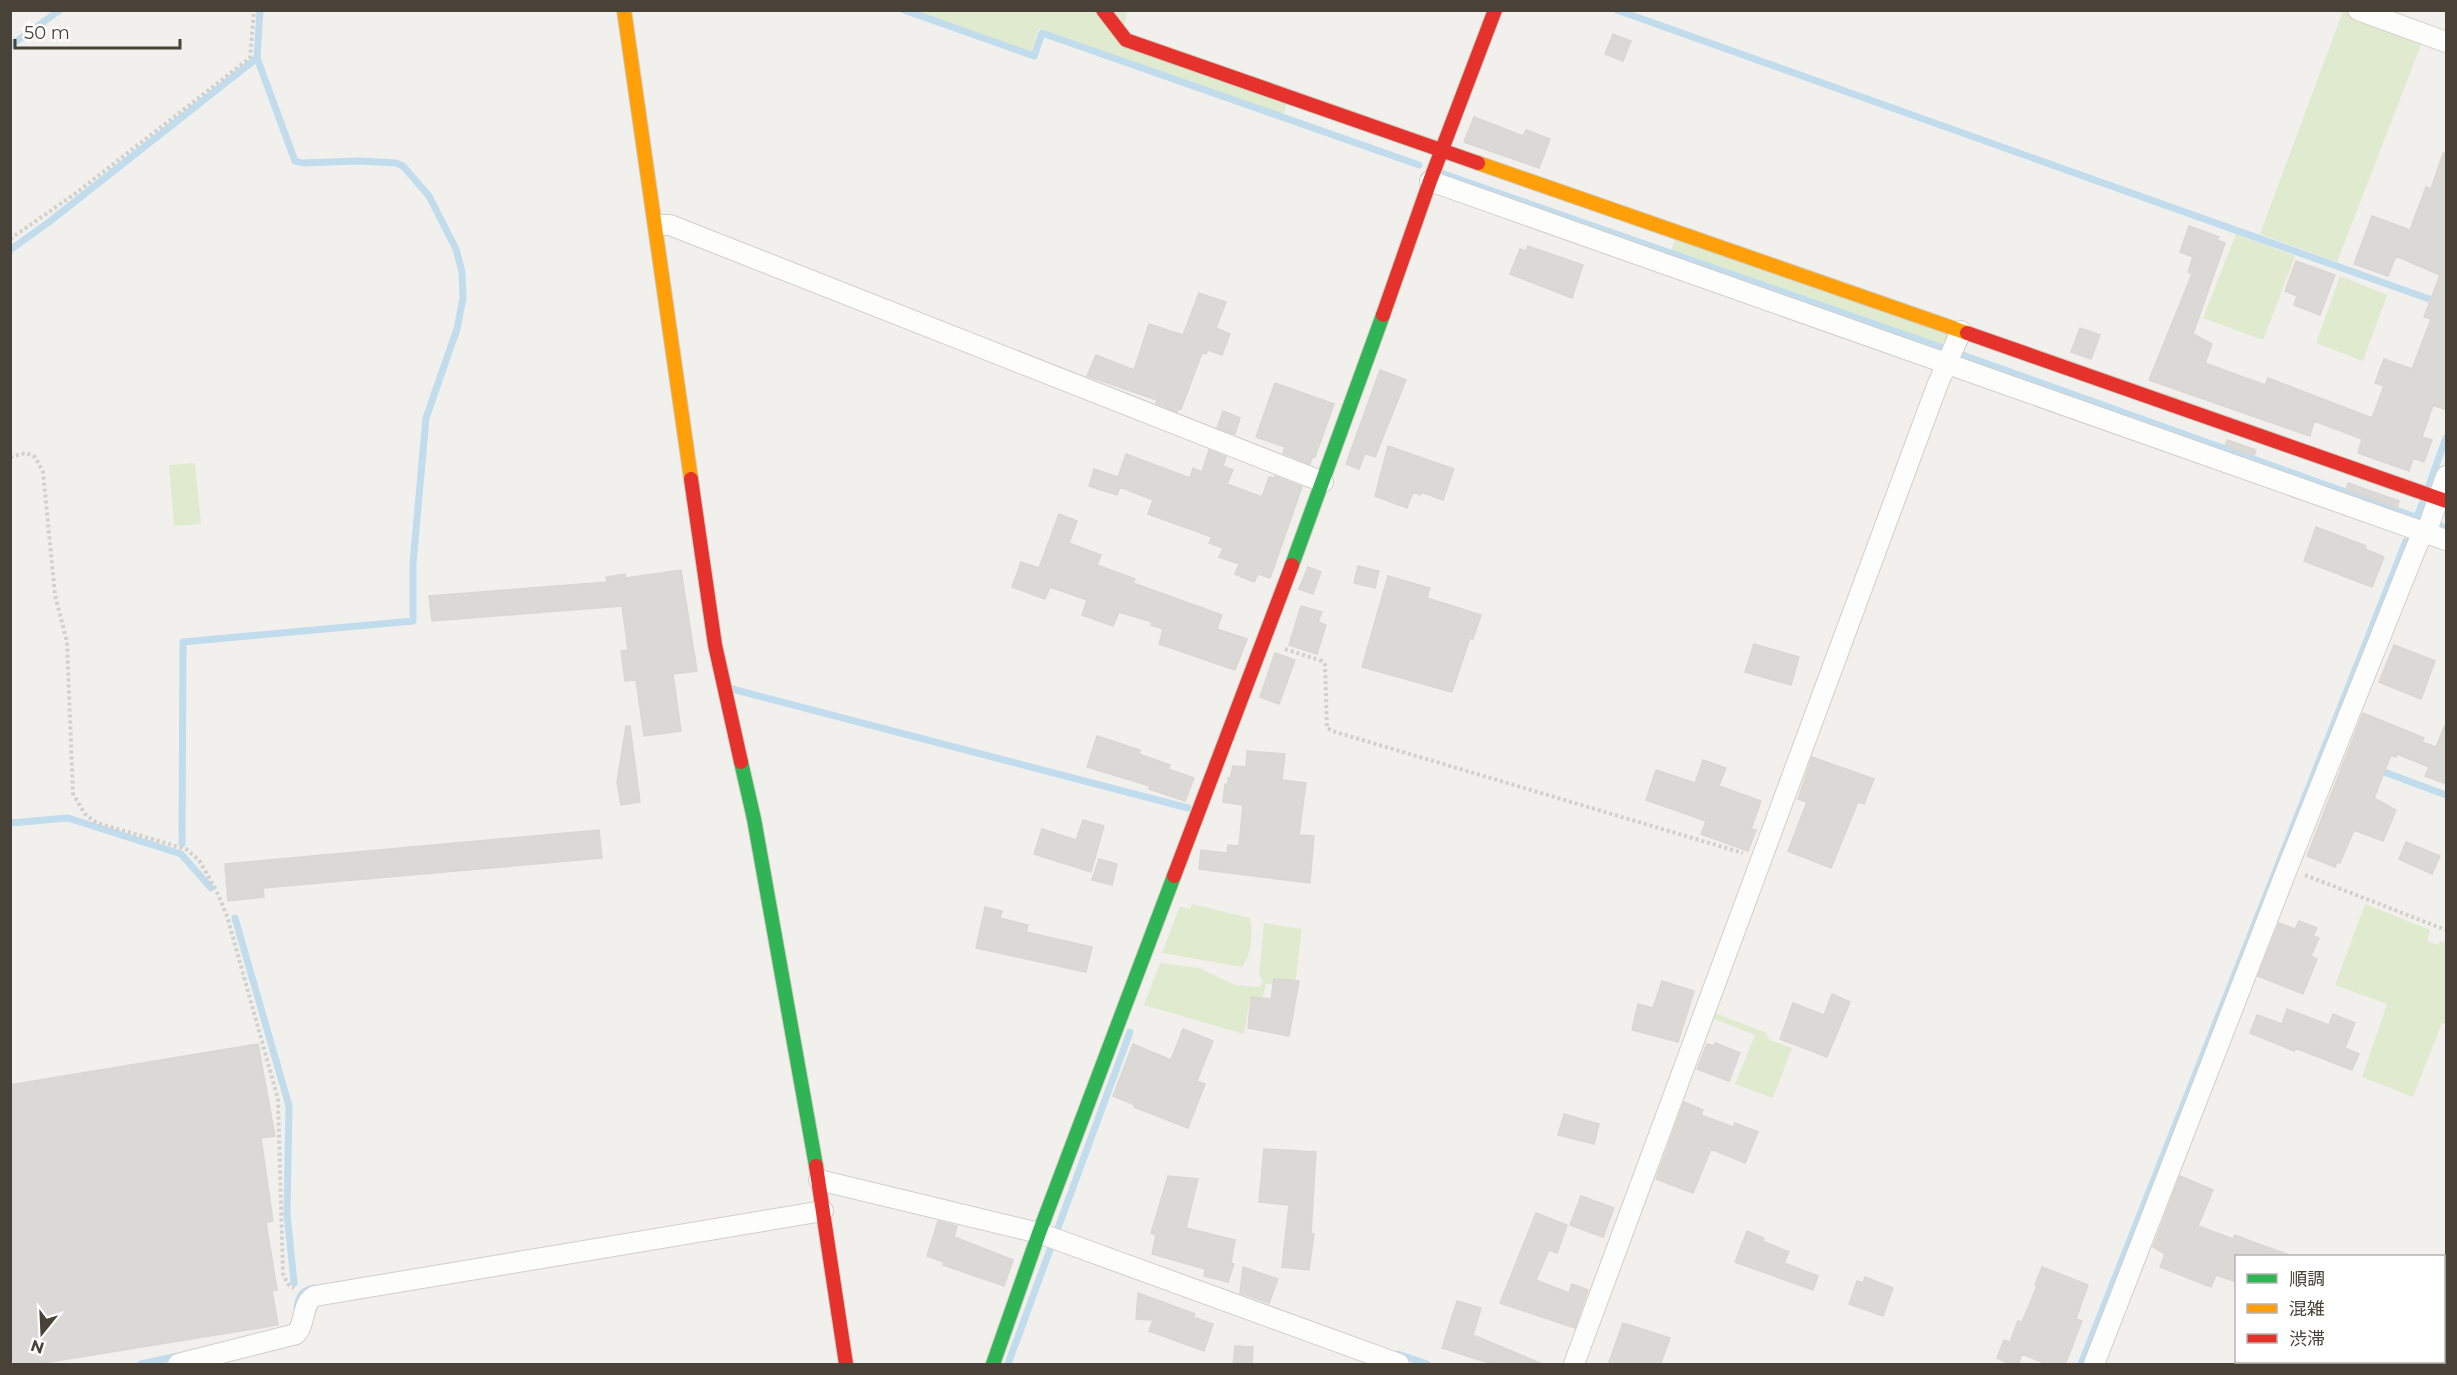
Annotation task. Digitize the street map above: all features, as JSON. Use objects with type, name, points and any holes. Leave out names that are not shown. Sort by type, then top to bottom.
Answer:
[{"type":"street","points":[[624,10],[659,225],[715,645],[754,819],[819,1180],[817,1212],[846,1365]]},
{"type":"street","points":[[1103,10],[1126,40],[1448,154],[1953,349],[2428,526],[2446,540]]},
{"type":"street","points":[[993,1365],[1049,1237],[1323,482],[1448,154],[1495,10]]},
{"type":"street","points":[[2358,10],[2446,42]]},
{"type":"street","points":[[1437,184],[1953,349],[2442,500]]},
{"type":"street","points":[[659,225],[1323,482]]},
{"type":"street","points":[[1574,1365],[1953,349]]},
{"type":"street","points":[[2094,1365],[2287,869],[2418,543],[2442,500],[2446,476]]},
{"type":"street","points":[[819,1180],[1049,1237],[1399,1365]]},
{"type":"street","points":[[178,1365],[296,1334],[300,1330],[308,1303],[315,1296],[817,1212]]},
{"type":"path","points":[[10,239],[76,193],[250,58],[254,10]]},
{"type":"path","points":[[10,457],[26,453],[35,457],[43,472],[55,596],[67,642],[72,794],[85,814],[98,823],[186,849],[200,860],[227,916],[278,1099],[283,1274],[288,1284],[300,1290]]},
{"type":"path","points":[[1275,646],[1322,661],[1325,665],[1326,719],[1327,728],[1332,731],[1751,856]]},
{"type":"path","points":[[2287,869],[2446,930]]},
{"type":"green space","points":[[915,11],[1127,11],[1121,44],[1288,100],[1283,116],[1039,28],[1031,52]]},
{"type":"green space","points":[[2343,11],[2423,40],[2337,262],[2260,234]]},
{"type":"green space","points":[[2236,234],[2295,256],[2263,340],[2203,318]]},
{"type":"green space","points":[[1675,238],[1948,333],[1949,348],[1671,251]]},
{"type":"green space","points":[[2340,276],[2387,295],[2363,361],[2316,343]]},
{"type":"green space","points":[[195,463],[201,524],[174,526],[169,465]]},
{"type":"green space","points":[[1192,904],[1250,918],[1251,944],[1242,967],[1162,953],[1180,906],[1190,909]]},
{"type":"green space","points":[[2365,904],[2430,930],[2427,941],[2438,945],[2440,941],[2446,943],[2446,1024],[2442,1023],[2413,1097],[2362,1077],[2387,1004],[2335,985]]},
{"type":"green space","points":[[1264,923],[1302,929],[1295,985],[1266,984],[1262,1000],[1250,997],[1244,1034],[1144,1005],[1160,963],[1199,968],[1235,985],[1260,987],[1263,981],[1259,975]]},
{"type":"green space","points":[[1712,1012],[1767,1033],[1768,1039],[1792,1048],[1773,1098],[1735,1084],[1755,1035],[1710,1017]]},
{"type":"building","points":[[1613,34],[1631,41],[1623,61],[1605,54]]},
{"type":"building","points":[[1474,117],[1523,136],[1526,130],[1550,139],[1539,168],[1464,142]]},
{"type":"building","points":[[2443,153],[2446,154],[2446,410],[2433,405],[2422,437],[2432,440],[2424,462],[2413,458],[2409,471],[2358,453],[2362,439],[2314,421],[2310,436],[2149,380],[2192,274],[2188,272],[2193,257],[2180,252],[2189,226],[2219,237],[2217,240],[2225,243],[2193,334],[2212,344],[2205,363],[2265,385],[2268,378],[2372,418],[2384,386],[2375,383],[2384,359],[2412,369],[2431,319],[2424,317],[2440,275],[2396,256],[2388,276],[2354,264],[2372,216],[2410,230],[2426,187],[2431,189]]},
{"type":"building","points":[[1528,246],[1583,265],[1572,298],[1510,274],[1520,249],[1526,251]]},
{"type":"building","points":[[2296,261],[2335,275],[2320,315],[2294,305],[2297,296],[2285,291]]},
{"type":"building","points":[[1199,293],[1226,302],[1216,328],[1230,334],[1222,355],[1208,350],[1206,354],[1202,353],[1181,409],[1179,408],[1177,412],[1156,403],[1157,400],[1087,376],[1096,355],[1134,370],[1149,324],[1183,335]]},
{"type":"building","points":[[2080,328],[2100,335],[2091,359],[2071,352]]},
{"type":"building","points":[[1380,370],[1406,380],[1375,457],[1365,453],[1359,469],[1346,464]]},
{"type":"building","points":[[1275,383],[1334,404],[1315,457],[1313,456],[1310,464],[1283,453],[1285,447],[1256,437]]},
{"type":"building","points":[[1223,411],[1240,418],[1235,434],[1217,428]]},
{"type":"building","points":[[2227,440],[2256,450],[2254,456],[2225,446]]},
{"type":"building","points":[[1388,446],[1454,469],[1443,500],[1421,492],[1420,495],[1413,492],[1407,508],[1375,496]]},
{"type":"building","points":[[1209,450],[1226,457],[1223,466],[1233,470],[1227,484],[1262,497],[1269,477],[1275,478],[1275,476],[1302,487],[1270,578],[1258,574],[1254,582],[1235,574],[1239,564],[1219,557],[1223,548],[1209,543],[1212,537],[1148,514],[1153,500],[1120,487],[1117,495],[1089,486],[1094,469],[1118,477],[1126,454],[1190,478],[1193,468],[1202,472]]},
{"type":"building","points":[[2348,483],[2399,501],[2397,508],[2346,490]]},
{"type":"building","points":[[1059,514],[1077,521],[1069,543],[1101,555],[1097,565],[1135,579],[1133,583],[1222,615],[1217,629],[1247,639],[1235,670],[1159,644],[1163,629],[1151,625],[1152,622],[1119,612],[1113,626],[1082,615],[1087,600],[1050,587],[1045,599],[1012,587],[1021,562],[1039,568]]},
{"type":"building","points":[[2316,527],[2366,546],[2365,549],[2384,557],[2372,587],[2304,561]]},
{"type":"building","points":[[1358,566],[1379,571],[1375,588],[1354,583]]},
{"type":"building","points":[[1308,567],[1321,572],[1313,594],[1299,589]]},
{"type":"building","points":[[681,570],[697,671],[673,674],[681,731],[644,736],[636,680],[625,681],[621,651],[628,650],[622,606],[432,621],[429,596],[607,582],[606,577],[625,574],[626,578]]},
{"type":"building","points":[[1388,576],[1430,588],[1427,598],[1481,615],[1473,639],[1470,638],[1452,692],[1362,667]]},
{"type":"building","points":[[1301,606],[1322,612],[1318,622],[1326,625],[1317,654],[1289,645]]},
{"type":"building","points":[[1754,644],[1799,657],[1791,685],[1745,672]]},
{"type":"building","points":[[2394,645],[2435,661],[2421,699],[2379,682]]},
{"type":"building","points":[[1275,653],[1295,660],[1279,704],[1260,697]]},
{"type":"building","points":[[2363,713],[2424,738],[2422,742],[2436,747],[2446,725],[2446,784],[2425,776],[2429,767],[2397,754],[2396,757],[2391,755],[2374,798],[2396,810],[2383,841],[2354,830],[2340,863],[2337,862],[2335,867],[2307,856]]},
{"type":"building","points":[[626,726],[630,726],[640,802],[621,805],[617,782]]},
{"type":"building","points":[[1097,736],[1140,750],[1139,754],[1170,765],[1168,769],[1194,778],[1185,801],[1149,789],[1150,786],[1087,767]]},
{"type":"building","points":[[1247,751],[1285,754],[1282,780],[1306,783],[1299,835],[1314,836],[1310,883],[1199,869],[1201,850],[1227,853],[1228,845],[1239,846],[1243,805],[1223,802],[1225,784],[1228,785],[1233,766],[1246,767]]},
{"type":"building","points":[[1812,757],[1874,779],[1864,804],[1858,802],[1831,868],[1788,851],[1807,802],[1798,799]]},
{"type":"building","points":[[1703,760],[1726,768],[1719,786],[1761,801],[1751,829],[1756,830],[1748,851],[1701,834],[1706,821],[1646,800],[1656,770],[1695,783]]},
{"type":"building","points":[[1083,820],[1104,826],[1091,872],[1034,854],[1042,829],[1076,840]]},
{"type":"building","points":[[599,830],[602,858],[263,888],[264,897],[228,901],[225,864]]},
{"type":"building","points":[[2406,842],[2440,856],[2432,874],[2399,859]]},
{"type":"building","points":[[1099,859],[1117,864],[1112,885],[1092,880]]},
{"type":"building","points":[[985,907],[1002,911],[1000,918],[1028,925],[1026,932],[1092,947],[1086,972],[976,948]]},
{"type":"building","points":[[2299,921],[2317,928],[2313,936],[2319,938],[2311,956],[2317,959],[2303,994],[2258,976],[2279,923],[2295,929]]},
{"type":"building","points":[[1274,979],[1299,981],[1289,1036],[1248,1028],[1251,997],[1271,999]]},
{"type":"building","points":[[1662,981],[1694,991],[1678,1042],[1632,1030],[1638,1004],[1653,1008]]},
{"type":"building","points":[[1832,994],[1850,1002],[1827,1057],[1780,1039],[1793,1003],[1824,1015]]},
{"type":"building","points":[[2287,1009],[2329,1025],[2333,1014],[2355,1023],[2345,1048],[2359,1054],[2352,1070],[2295,1048],[2294,1051],[2250,1033],[2257,1015],[2282,1024]]},
{"type":"building","points":[[1183,1029],[1213,1041],[1197,1081],[1205,1084],[1188,1128],[1134,1107],[1135,1105],[1113,1096],[1133,1044],[1171,1060]]},
{"type":"building","points":[[1715,1043],[1740,1053],[1729,1081],[1697,1069],[1707,1044],[1714,1046]]},
{"type":"building","points":[[258,1044],[275,1136],[261,1138],[273,1221],[266,1222],[277,1290],[272,1291],[278,1325],[31,1365],[14,1365],[10,1345],[10,1085]]},
{"type":"building","points":[[1684,1102],[1703,1110],[1701,1115],[1733,1127],[1735,1123],[1758,1132],[1745,1163],[1711,1149],[1693,1193],[1656,1179]]},
{"type":"building","points":[[1564,1114],[1599,1124],[1594,1144],[1558,1135]]},
{"type":"building","points":[[1264,1149],[1316,1152],[1311,1233],[1314,1234],[1309,1270],[1282,1267],[1289,1205],[1259,1202]]},
{"type":"building","points":[[1168,1176],[1198,1179],[1186,1228],[1235,1240],[1231,1263],[1234,1264],[1228,1282],[1204,1276],[1205,1269],[1152,1254],[1156,1235],[1151,1233]]},
{"type":"building","points":[[2180,1176],[2213,1190],[2198,1226],[2233,1239],[2235,1235],[2287,1255],[2235,1255],[2235,1282],[2216,1275],[2211,1287],[2160,1267],[2165,1254],[2153,1247]]},
{"type":"building","points":[[1581,1196],[1614,1208],[1603,1237],[1570,1225]]},
{"type":"building","points":[[1536,1213],[1567,1225],[1557,1253],[1549,1250],[1536,1280],[1569,1293],[1572,1284],[1588,1290],[1575,1328],[1500,1303]]},
{"type":"building","points":[[938,1221],[957,1226],[954,1237],[1013,1260],[1004,1286],[943,1265],[944,1262],[927,1256]]},
{"type":"building","points":[[1747,1231],[1764,1238],[1762,1241],[1789,1252],[1784,1263],[1818,1276],[1813,1290],[1735,1262]]},
{"type":"building","points":[[1243,1267],[1278,1279],[1269,1303],[1240,1293]]},
{"type":"building","points":[[2042,1267],[2088,1285],[2076,1319],[2082,1321],[2065,1365],[2049,1365],[2022,1354],[2018,1365],[2012,1365],[1997,1358],[2004,1340],[2010,1342],[2018,1321],[2022,1322]]},
{"type":"building","points":[[1865,1277],[1893,1288],[1883,1316],[1849,1304],[1857,1281],[1863,1283]]},
{"type":"building","points":[[1138,1293],[1195,1314],[1193,1317],[1213,1324],[1204,1351],[1149,1331],[1153,1320],[1136,1319]]},
{"type":"building","points":[[1457,1301],[1481,1308],[1473,1335],[1545,1365],[1495,1365],[1442,1348]]},
{"type":"building","points":[[1623,1323],[1670,1338],[1660,1365],[1608,1365]]},
{"type":"building","points":[[1235,1346],[1253,1347],[1252,1365],[1233,1365]]},
{"type":"waterway","points":[[10,46],[60,10]]},
{"type":"waterway","points":[[257,58],[260,10]]},
{"type":"waterway","points":[[904,10],[1034,56],[1042,33],[1419,165]]},
{"type":"waterway","points":[[1617,10],[2446,305]]},
{"type":"waterway","points":[[10,250],[49,222],[257,58],[295,161],[302,163],[359,161],[396,163],[403,166],[429,196],[456,249],[462,272],[463,298],[457,329],[426,418],[413,563],[413,621],[183,642],[182,844]]},
{"type":"waterway","points":[[1441,173],[1957,353],[2446,528]]},
{"type":"waterway","points":[[2429,485],[2446,438]]},
{"type":"waterway","points":[[2415,521],[2423,502]]},
{"type":"waterway","points":[[2081,1364],[2406,541]]},
{"type":"waterway","points":[[732,689],[1188,808]]},
{"type":"waterway","points":[[2376,769],[2446,795]]},
{"type":"waterway","points":[[10,823],[68,818],[181,854],[211,888]]},
{"type":"waterway","points":[[235,918],[289,1106],[287,1213],[294,1283]]},
{"type":"waterway","points":[[1008,1364],[1130,1032]]},
{"type":"waterway","points":[[297,1308],[302,1294],[315,1288]]},
{"type":"waterway","points":[[1398,1354],[1427,1364]]},
{"type":"waterway","points":[[141,1364],[178,1356]]},
{"type":"traffic: fast","points":[[1292,565],[1383,315]]},
{"type":"traffic: fast","points":[[741,762],[754,819],[816,1166]]},
{"type":"traffic: fast","points":[[993,1364],[1039,1233],[1174,876]]},
{"type":"traffic: slow","points":[[624,10],[691,479]]},
{"type":"traffic: slow","points":[[1478,163],[1967,333]]},
{"type":"traffic: jam","points":[[1103,10],[1126,40],[1478,163]]},
{"type":"traffic: jam","points":[[1383,315],[1430,181],[1495,10]]},
{"type":"traffic: jam","points":[[1967,333],[2446,501]]},
{"type":"traffic: jam","points":[[691,479],[715,645],[741,762]]},
{"type":"traffic: jam","points":[[1174,876],[1292,565]]},
{"type":"traffic: jam","points":[[816,1166],[846,1364]]}]
